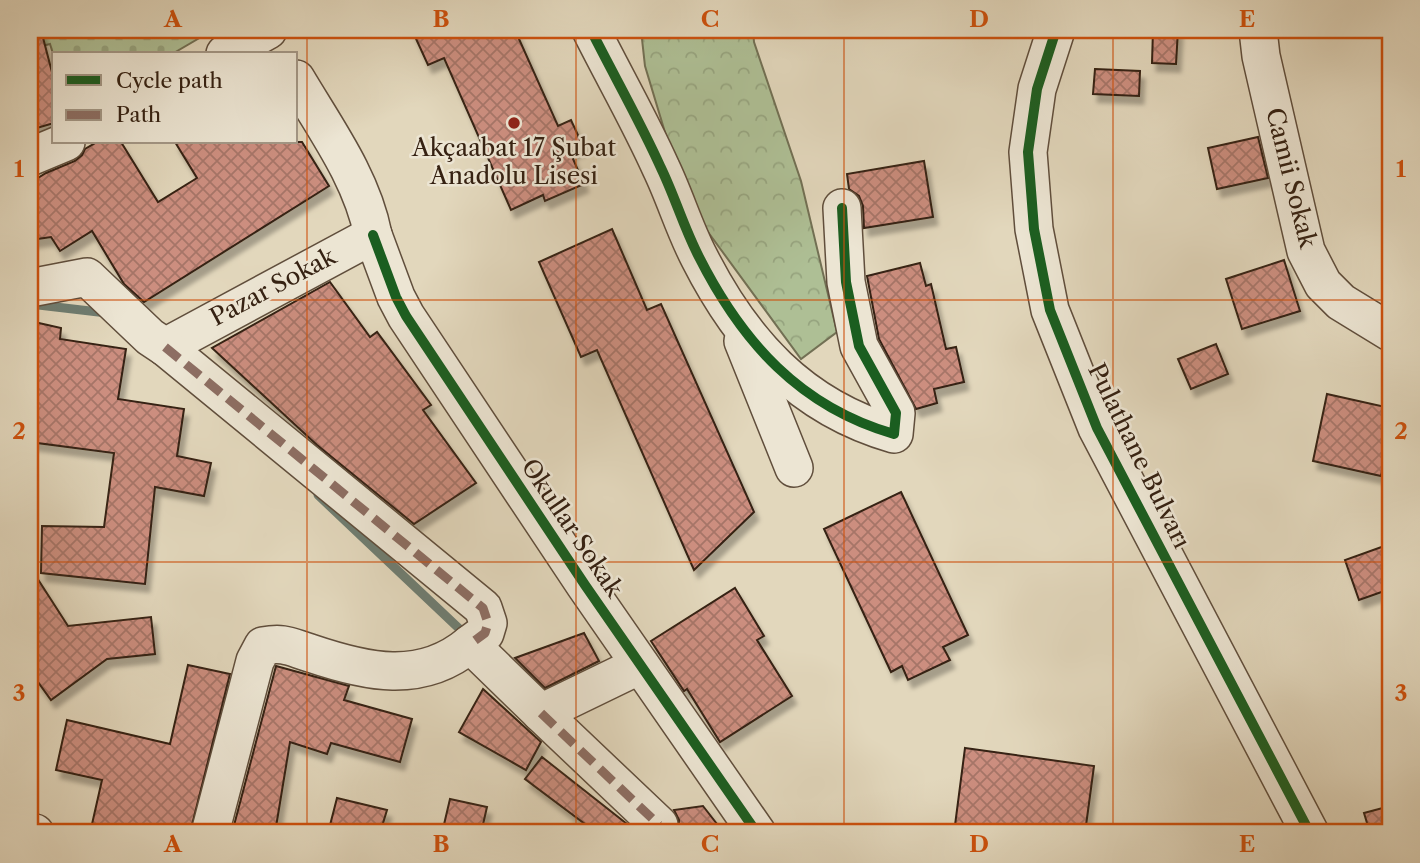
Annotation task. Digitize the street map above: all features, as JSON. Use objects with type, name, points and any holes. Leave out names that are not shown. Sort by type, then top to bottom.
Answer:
[{"type":"street","points":[[591,30],[661,167],[699,257],[742,329],[804,392],[873,428],[894,434],[896,413],[859,346],[846,282],[842,208]]},
{"type":"street","name":"Pulathane Bulvarı","points":[[1056,30],[1037,89],[1028,152],[1034,229],[1050,310],[1097,428],[1310,833]]},
{"type":"street","name":"Camii Sokak","points":[[1258,30],[1261,56],[1306,251],[1323,284],[1341,302],[1390,330]]},
{"type":"street","points":[[231,52],[272,38]]},
{"type":"street","points":[[298,82],[346,163],[369,218],[373,235]]},
{"type":"street","points":[[30,158],[62,144]]},
{"type":"street","name":"Pazar Sokak","points":[[164,347],[373,235]]},
{"type":"street","name":"Okullar Sokak","points":[[373,235],[406,316],[640,665],[757,833]]},
{"type":"street","points":[[30,288],[87,277],[150,337],[483,608],[488,624],[477,638],[458,654],[435,666],[407,671],[370,670],[309,653],[282,642],[263,646],[255,661],[210,833]]},
{"type":"street","points":[[730,308],[794,468]]},
{"type":"street","points":[[477,638],[541,713],[659,825]]},
{"type":"street","points":[[541,713],[640,665]]},
{"type":"street","points":[[30,832],[35,833]]},
{"type":"green space","points":[[30,30],[213,30],[175,52],[52,52],[50,44],[30,49]]},
{"type":"green space","points":[[641,30],[753,30],[754,42],[801,181],[837,332],[801,359],[686,202],[645,66]]},
{"type":"building","points":[[30,30],[41,30],[52,72],[52,124],[30,130]]},
{"type":"building","name":"Akçaabat 17 Şubat Anadolu Lisesi","points":[[412,30],[515,30],[558,126],[571,120],[583,146],[570,152],[584,184],[545,201],[543,195],[511,210],[444,58],[428,65]]},
{"type":"building","points":[[1153,30],[1178,30],[1176,64],[1152,63]]},
{"type":"building","points":[[1095,69],[1140,71],[1139,96],[1093,94]]},
{"type":"building","points":[[1258,137],[1268,178],[1217,189],[1208,148]]},
{"type":"building","points":[[302,142],[329,186],[144,302],[124,284],[92,231],[60,251],[51,237],[30,240],[30,183],[75,161],[94,144],[122,144],[158,202],[197,178],[176,144]]},
{"type":"building","points":[[924,161],[933,217],[864,228],[863,206],[859,196],[849,189],[847,174]]},
{"type":"building","points":[[612,229],[647,310],[661,304],[754,512],[694,570],[597,350],[581,357],[539,262]]},
{"type":"building","points":[[1284,260],[1300,311],[1242,329],[1226,279]]},
{"type":"building","points":[[920,263],[926,286],[931,284],[946,349],[956,347],[964,382],[934,389],[937,403],[916,409],[879,339],[867,276]]},
{"type":"building","points":[[330,282],[370,337],[377,332],[431,405],[423,410],[476,483],[414,524],[317,445],[212,348]]},
{"type":"building","points":[[30,321],[61,328],[60,339],[126,349],[118,399],[184,409],[177,456],[211,463],[204,496],[155,487],[145,584],[41,573],[42,526],[104,527],[114,453],[30,442]]},
{"type":"building","points":[[1216,344],[1228,374],[1191,389],[1178,359]]},
{"type":"building","points":[[1327,394],[1390,408],[1390,434],[1381,476],[1313,461]]},
{"type":"building","points":[[901,492],[968,635],[943,647],[950,660],[908,680],[902,666],[891,672],[824,529]]},
{"type":"building","points":[[1390,544],[1390,589],[1359,600],[1345,560]]},
{"type":"building","points":[[30,567],[68,626],[151,617],[155,654],[107,659],[51,700],[30,671]]},
{"type":"building","points":[[735,588],[764,636],[757,640],[792,696],[720,742],[687,689],[684,691],[651,641]]},
{"type":"building","points":[[584,633],[599,661],[545,688],[515,658]]},
{"type":"building","points":[[188,665],[230,674],[190,833],[90,833],[102,780],[56,770],[67,720],[170,744]]},
{"type":"building","points":[[276,666],[349,686],[344,700],[412,719],[400,762],[331,743],[327,754],[290,742],[275,833],[232,833]]},
{"type":"building","points":[[483,689],[541,742],[526,770],[459,732]]},
{"type":"building","points":[[965,748],[1094,766],[1085,833],[954,833]]},
{"type":"building","points":[[542,757],[637,833],[597,833],[525,779]]},
{"type":"building","points":[[337,798],[387,810],[380,833],[328,833]]},
{"type":"building","points":[[450,799],[487,807],[481,833],[442,833]]},
{"type":"building","points":[[703,806],[724,833],[678,833],[679,820],[674,810]]},
{"type":"building","points":[[1390,806],[1390,833],[1370,833],[1364,813]]},
{"type":"waterway","points":[[30,304],[107,313]]},
{"type":"waterway","points":[[318,495],[468,637]]},
{"type":"marked path","points":[[165,347],[483,608],[488,623],[485,633],[470,644]]},
{"type":"marked path","points":[[541,713],[659,825]]},
{"type":"cycle path","points":[[591,30],[653,150],[699,257],[734,317],[777,367],[802,389],[860,422],[894,434],[896,413],[859,346],[846,282],[842,208]]},
{"type":"cycle path","points":[[1056,30],[1037,89],[1028,152],[1034,229],[1050,310],[1097,428],[1310,833]]},
{"type":"cycle path","points":[[373,235],[406,316],[585,585],[757,833]]},
{"type":"place","name":"Akçaabat 17 Şubat Anadolu Lisesi","points":[[514,123]]}]
